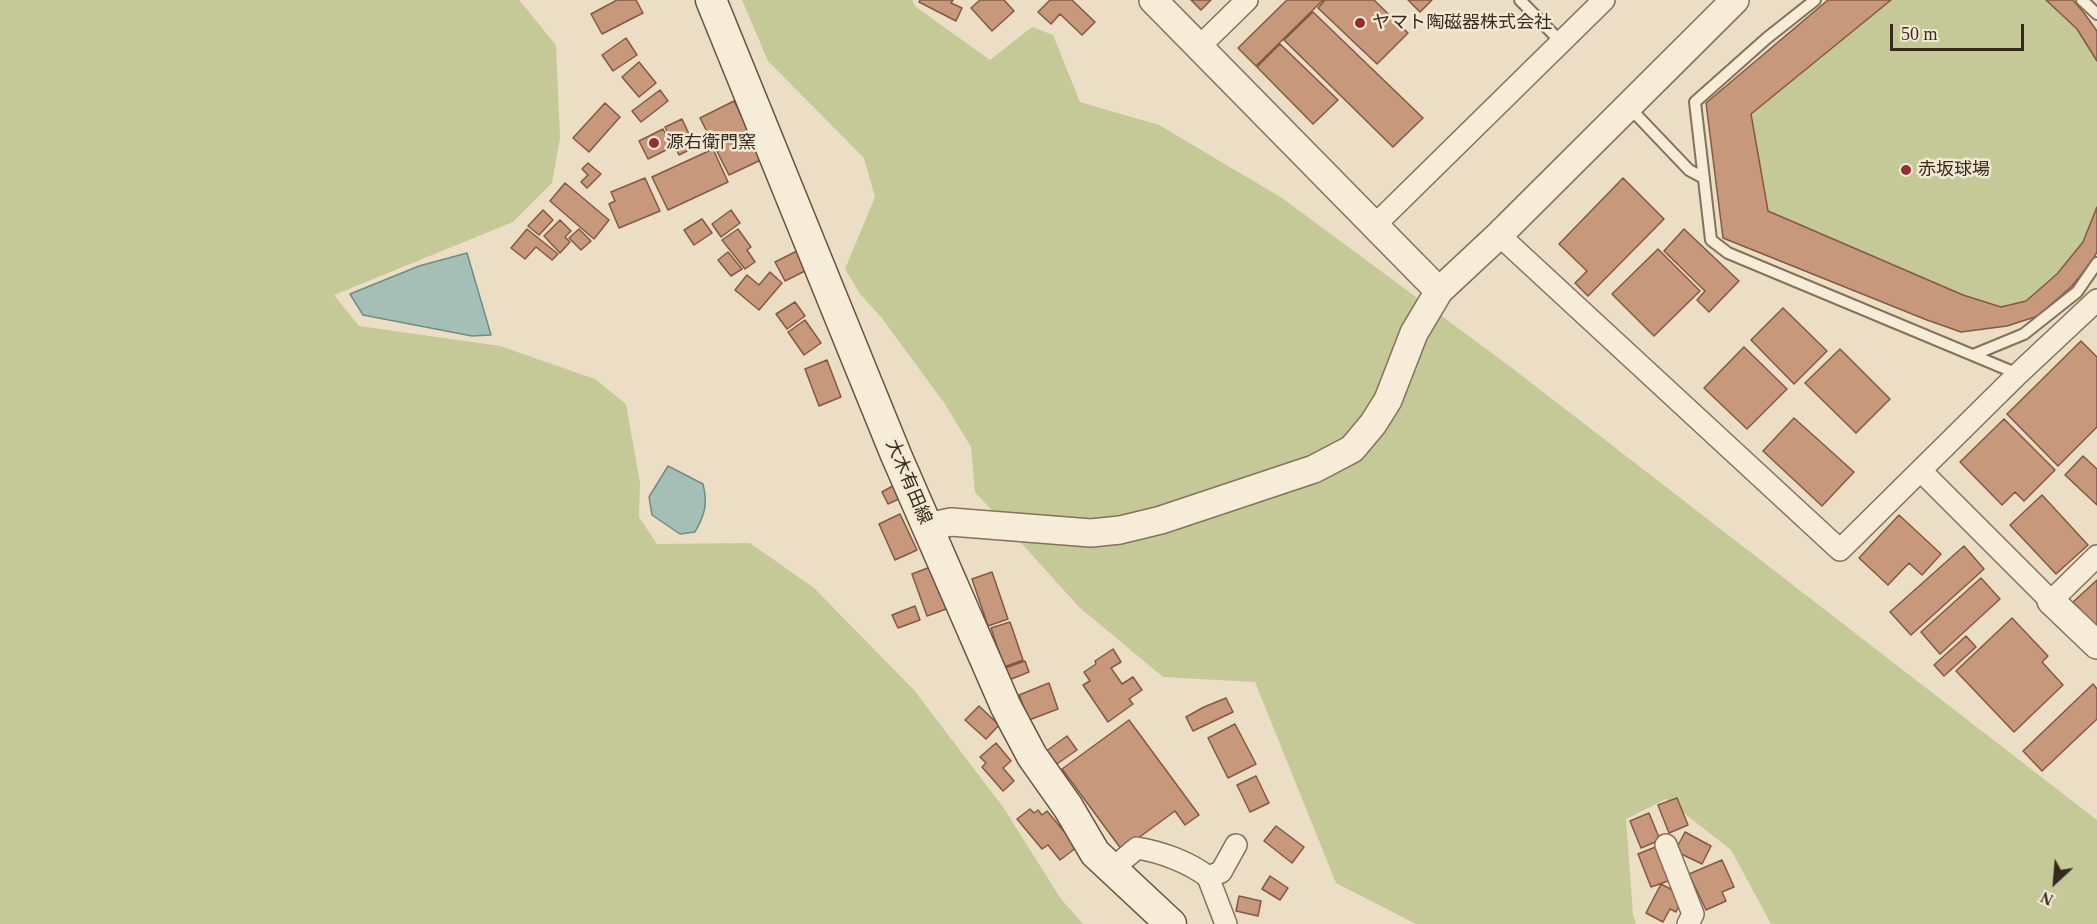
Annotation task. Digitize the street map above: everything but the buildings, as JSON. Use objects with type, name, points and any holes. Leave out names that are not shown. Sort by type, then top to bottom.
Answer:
[{"type":"main road","name":"大木有田線","points":[[711,0],[896,455],[1006,707],[1032,756],[1068,807],[1095,853],[1171,924]]},
{"type":"street","points":[[1153,0],[1439,291]]},
{"type":"street","points":[[1199,47],[1247,0]]},
{"type":"street","points":[[1375,225],[1604,0]]},
{"type":"street","points":[[927,527],[951,522],[1091,533],[1120,530],[1161,520],[1314,469],[1352,449],[1373,424],[1388,399],[1414,333],[1439,291],[1499,235],[1735,0]]},
{"type":"street","points":[[1499,235],[1840,550],[2097,300]]},
{"type":"street","points":[[1921,471],[2097,645]]},
{"type":"street","points":[[2051,601],[2097,556]]},
{"type":"street","points":[[1208,877],[1221,872],[1236,845]]},
{"type":"street","points":[[1666,845],[1693,914],[1688,924]]},
{"type":"street","points":[[1112,868],[1137,848],[1155,851],[1200,871],[1208,877],[1226,924]]},
{"type":"lane","points":[[1520,0],[1561,42]]},
{"type":"lane","points":[[1815,0],[1695,102],[1711,240],[1728,253],[2019,374]]},
{"type":"lane","points":[[2082,0],[2097,14]]},
{"type":"lane","points":[[1628,106],[1689,170],[1704,177]]},
{"type":"lane","points":[[1973,355],[2024,334],[2077,292],[2097,263]]},
{"type":"green space","points":[[0,0],[519,0],[556,45],[560,138],[552,183],[513,222],[334,295],[359,326],[500,346],[595,379],[626,404],[640,483],[639,517],[657,544],[750,543],[814,588],[914,690],[1003,807],[1061,899],[1083,924],[0,924]]},
{"type":"green space","points":[[742,0],[912,0],[916,7],[990,60],[1032,27],[1053,35],[1080,102],[1159,125],[1282,198],[1512,368],[2097,820],[2097,924],[1771,924],[1731,850],[1666,799],[1626,819],[1633,914],[1636,924],[1416,924],[1336,883],[1255,682],[1163,677],[1079,607],[975,492],[971,447],[945,404],[881,317],[860,294],[845,269],[875,197],[864,158],[768,61]]},
{"type":"green space","name":"赤坂球場","points":[[1828,0],[2073,0],[2097,31],[2097,252],[2072,286],[2038,316],[2007,326],[1961,332],[1723,238],[1706,103]]},
{"type":"water","points":[[467,253],[491,335],[472,336],[363,315],[350,294],[419,266]]},
{"type":"water","points":[[668,466],[703,484],[705,509],[695,532],[680,534],[652,515],[649,497]]},
{"type":"place","name":"ヤマト陶磁器株式会社","points":[[1360,23]]},
{"type":"place","name":"源右衛門窯","points":[[654,143]]},
{"type":"place","name":"赤坂球場","points":[[1906,170]]}]
